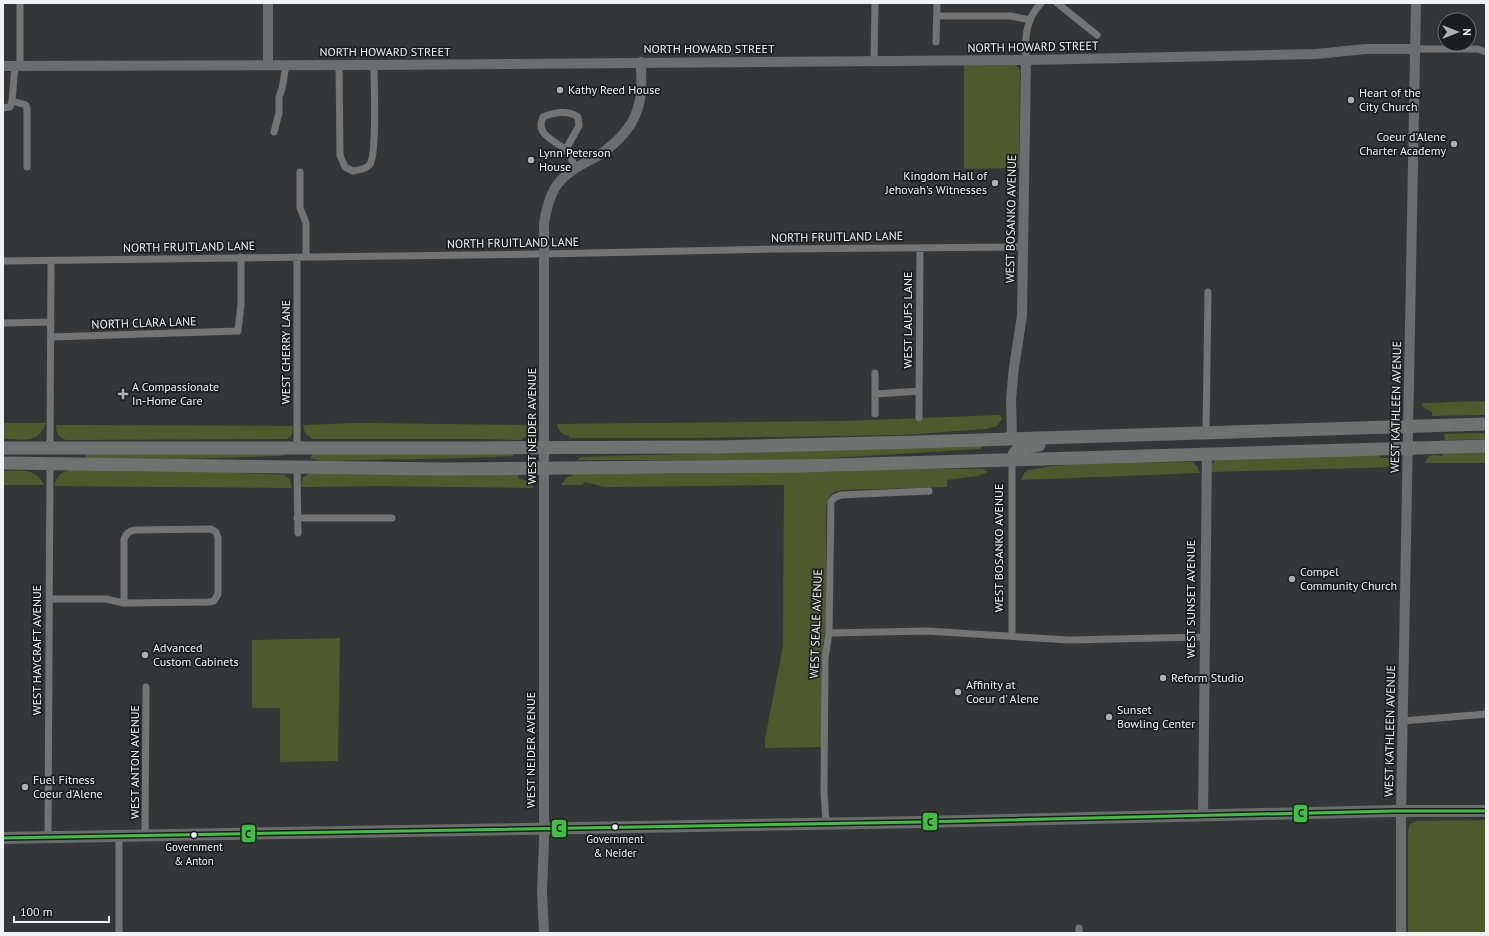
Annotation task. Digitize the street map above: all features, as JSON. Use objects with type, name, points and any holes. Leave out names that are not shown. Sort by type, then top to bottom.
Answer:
[{"type":"highway","points":[[3,448],[545,448],[768,446],[1486,424]]},
{"type":"highway","points":[[1012,460],[1014,453],[1019,449],[1070,442],[1089,436]]},
{"type":"highway","points":[[944,462],[956,456],[1006,451],[1012,439]]},
{"type":"highway","points":[[3,463],[266,467],[545,468],[799,466],[1486,446]]},
{"type":"highway","points":[[266,467],[292,457],[297,447]]},
{"type":"highway","points":[[23,463],[39,459],[45,455],[50,448]]},
{"type":"highway","points":[[50,464],[56,455],[81,448]]},
{"type":"highway","points":[[297,467],[305,455],[311,451],[324,448]]},
{"type":"main road","points":[[3,838],[826,824],[1401,811],[1486,811]]},
{"type":"street","points":[[3,108],[10,107],[12,101],[17,66],[20,3]]},
{"type":"street","points":[[268,3],[268,65]]},
{"type":"street","points":[[874,61],[875,3]]},
{"type":"street","points":[[936,42],[937,3]]},
{"type":"street","name":"WEST BOSANKO AVENUE","points":[[1012,439],[1011,399],[1014,367],[1022,316],[1026,60],[1025,41],[1030,20],[1040,3]]},
{"type":"street","points":[[1057,3],[1097,35]]},
{"type":"street","name":"WEST KATHLEEN AVENUE","points":[[1401,933],[1401,811],[1416,3]]},
{"type":"street","points":[[937,16],[1011,16],[1030,20]]},
{"type":"street","name":"NORTH HOWARD STREET","points":[[3,66],[1026,60],[1316,54],[1366,49],[1416,49]]},
{"type":"street","points":[[1416,49],[1478,49],[1486,52]]},
{"type":"street","name":"WEST NEIDER AVENUE","points":[[544,933],[542,891],[544,829],[544,223],[549,201],[555,188],[568,174],[602,153],[616,142],[628,129],[637,112],[641,97],[641,62]]},
{"type":"street","points":[[274,132],[279,113],[279,97],[282,89],[286,65]]},
{"type":"street","points":[[339,65],[340,155],[345,167],[353,171],[364,168],[370,164],[374,149],[374,65]]},
{"type":"street","points":[[12,101],[26,105],[27,109],[27,167]]},
{"type":"street","points":[[566,149],[579,126],[578,117],[570,113],[564,113],[543,117],[540,128],[542,132],[566,149],[576,168]]},
{"type":"street","points":[[300,172],[300,208],[306,223],[306,257]]},
{"type":"street","name":"WEST LAUFS LANE","points":[[919,418],[920,248]]},
{"type":"street","name":"NORTH FRUITLAND LANE","points":[[3,261],[739,250],[1023,248]]},
{"type":"street","name":"NORTH CLARA LANE","points":[[51,337],[238,331],[241,304],[241,257]]},
{"type":"street","name":"WEST CHERRY LANE","points":[[297,257],[297,447]]},
{"type":"street","points":[[50,448],[51,261]]},
{"type":"street","points":[[1206,433],[1208,292]]},
{"type":"street","points":[[3,323],[51,322]]},
{"type":"street","points":[[875,373],[875,414]]},
{"type":"street","points":[[875,394],[919,391]]},
{"type":"street","name":"WEST SUNSET AVENUE","points":[[1203,816],[1206,454]]},
{"type":"street","name":"WEST BOSANKO AVENUE","points":[[1012,460],[1012,636]]},
{"type":"street","name":"WEST HAYCRAFT AVENUE","points":[[48,837],[50,464]]},
{"type":"street","points":[[297,467],[298,533]]},
{"type":"street","name":"WEST SEALE AVENUE","points":[[826,824],[824,792],[824,658],[829,633],[831,502],[834,498],[841,495],[929,491]]},
{"type":"street","points":[[297,518],[392,518]]},
{"type":"street","points":[[49,599],[106,599],[124,603],[209,602],[214,600],[218,594],[218,538],[216,532],[211,529],[143,530],[128,532],[125,535],[124,540],[124,603]]},
{"type":"street","points":[[829,633],[919,630],[1069,640],[1204,638]]},
{"type":"street","name":"WEST ANTON AVENUE","points":[[145,836],[146,687]]},
{"type":"street","points":[[1403,721],[1486,714]]},
{"type":"street","points":[[119,836],[119,933]]},
{"type":"green space","points":[[964,65],[1014,65],[1020,70],[1019,168],[964,169]]},
{"type":"green space","points":[[1486,401],[1486,415],[1432,416],[1432,412],[1423,407],[1422,403]]},
{"type":"green space","points":[[1000,415],[1002,419],[997,426],[986,429],[901,435],[569,438],[569,436],[564,435],[558,429],[557,424],[844,421]]},
{"type":"green space","points":[[3,423],[46,423],[39,435],[34,438],[23,440],[3,439]]},
{"type":"green space","points":[[357,423],[533,425],[530,434],[527,437],[522,438],[522,440],[312,439],[305,433],[303,425]]},
{"type":"green space","points":[[56,425],[293,426],[293,430],[290,437],[286,439],[66,440],[61,438],[58,434]]},
{"type":"green space","points":[[1486,433],[1486,439],[1445,440],[1444,434]]},
{"type":"green space","points":[[983,446],[981,449],[797,460],[578,460],[581,457],[608,456]]},
{"type":"green space","points":[[1486,450],[1486,463],[1425,463],[1430,456],[1442,456],[1444,452]]},
{"type":"green space","points":[[283,453],[284,455],[279,456],[180,459],[86,458],[86,454]]},
{"type":"green space","points":[[313,454],[513,454],[513,456],[322,461],[310,458]]},
{"type":"green space","points":[[1379,455],[1381,458],[1389,458],[1393,460],[1397,467],[1211,472],[1211,464],[1216,460]]},
{"type":"green space","points":[[1192,462],[1197,466],[1200,473],[1021,480],[1024,473],[1028,470],[1053,466],[1091,463]]},
{"type":"green space","points":[[902,468],[983,469],[988,472],[977,476],[947,480],[947,487],[842,490],[835,492],[830,496],[826,509],[826,625],[821,660],[822,747],[765,748],[765,739],[783,646],[784,485],[605,487],[585,482],[582,485],[561,485],[567,477],[572,476],[572,474],[668,474]]},
{"type":"green space","points":[[70,470],[195,471],[284,475],[290,479],[292,488],[54,486],[59,475]]},
{"type":"green space","points":[[3,471],[26,471],[32,473],[40,479],[44,485],[3,485]]},
{"type":"green space","points":[[310,473],[518,475],[519,479],[528,481],[533,488],[381,486],[301,487],[302,478]]},
{"type":"green space","points":[[340,638],[338,761],[280,762],[280,708],[252,708],[252,640]]},
{"type":"green space","points":[[1486,820],[1486,933],[1408,933],[1408,832],[1410,824],[1416,821]]},
{"type":"transit line","name":"C","points":[[3,838],[920,822],[1394,811],[1486,811]]},
{"type":"place","name":"Kathy Reed House","points":[[560,90]]},
{"type":"place","name":"Heart of the City Church","points":[[1351,100]]},
{"type":"place","name":"Coeur d'Alene Charter Academy","points":[[1454,144]]},
{"type":"place","name":"Lynn Peterson House","points":[[531,160]]},
{"type":"place","name":"Kingdom Hall of Jehovah's Witnesses","points":[[995,183]]},
{"type":"place","name":"A Compassionate In-Home Care","points":[[123,394]]},
{"type":"place","name":"Compel Community Church","points":[[1292,579]]},
{"type":"place","name":"Advanced Custom Cabinets","points":[[145,655]]},
{"type":"place","name":"Reform Studio","points":[[1163,678]]},
{"type":"place","name":"Affinity at Coeur d' Alene","points":[[958,692]]},
{"type":"place","name":"Sunset Bowling Center","points":[[1109,717]]},
{"type":"place","name":"Fuel Fitness Coeur d'Alene","points":[[25,787]]},
{"type":"place","name":"Government & Neider","points":[[615,827]]},
{"type":"place","name":"Government & Anton","points":[[194,835]]}]
